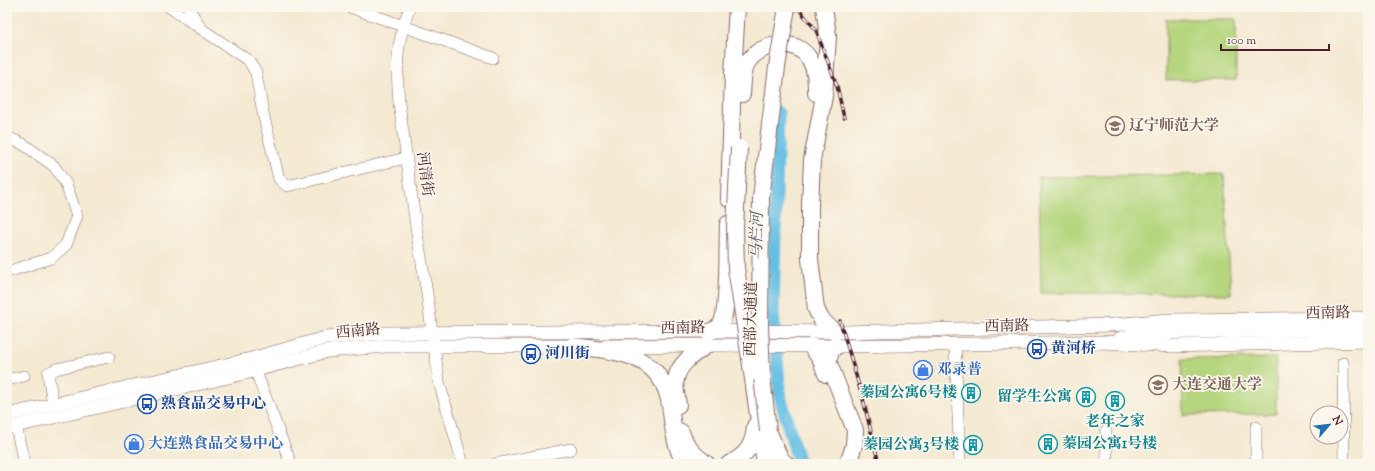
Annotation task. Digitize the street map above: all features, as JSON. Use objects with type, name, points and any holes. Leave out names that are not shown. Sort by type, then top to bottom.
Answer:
[{"type":"highway","points":[[696,462],[686,445],[681,432],[675,380],[680,369],[690,356],[721,325],[725,311],[733,74],[737,7]]},
{"type":"highway","name":"西部大通道","points":[[765,464],[752,372],[754,197],[770,66],[779,7]]},
{"type":"highway","name":"西部大通道","points":[[774,464],[768,431],[762,377],[760,325],[761,198],[777,67],[787,7]]},
{"type":"highway","points":[[824,7],[828,36],[824,96],[812,160],[810,259],[816,309],[836,339],[828,361],[855,430],[854,445],[850,458],[846,464]]},
{"type":"highway","points":[[752,372],[736,268],[735,228],[743,75],[747,63],[761,50],[769,46],[784,44],[794,46],[803,51],[810,59],[816,75],[818,134]]},
{"type":"highway","points":[[808,341],[821,360],[846,436],[845,446],[836,464]]},
{"type":"highway","points":[[572,346],[600,349],[631,356],[646,362],[655,370],[664,384],[669,403],[672,432],[696,462]]},
{"type":"highway","points":[[729,464],[745,453],[754,440],[756,406]]},
{"type":"highway","points":[[768,431],[780,458],[786,464]]},
{"type":"main road","name":"西南路","points":[[12,427],[253,365],[326,338],[385,333],[432,332],[709,338],[744,345],[1169,320],[1368,318]]},
{"type":"main road","points":[[1104,325],[1145,333]]},
{"type":"main road","name":"西南路","points":[[1145,333],[1368,329]]},
{"type":"main road","name":"西南路","points":[[7,415],[53,404],[328,351],[386,346],[572,346],[709,338],[743,332],[808,341]]},
{"type":"main road","points":[[1103,342],[1145,333]]},
{"type":"main road","name":"西南路","points":[[836,339],[955,344],[1103,342],[1173,346],[1368,341]]},
{"type":"street","points":[[169,7],[249,61],[256,73],[263,113],[280,179],[287,186],[406,158]]},
{"type":"street","points":[[188,7],[201,29]]},
{"type":"street","points":[[350,7],[493,58]]},
{"type":"street","name":"河清街","points":[[410,7],[403,25],[397,51],[397,81],[406,158],[439,382],[463,464]]},
{"type":"street","points":[[7,137],[23,144],[54,166],[66,184],[77,216],[66,245],[51,258],[7,272]]},
{"type":"street","points":[[955,344],[960,464]]},
{"type":"street","points":[[53,404],[48,372],[109,357]]},
{"type":"street","points":[[1343,363],[1344,464]]},
{"type":"street","points":[[253,365],[290,464]]},
{"type":"street","points":[[7,380],[24,376]]},
{"type":"street","points":[[12,427],[24,464]]},
{"type":"street","points":[[1256,427],[1256,464]]},
{"type":"street","points":[[1106,430],[1107,464]]},
{"type":"street","points":[[495,464],[571,449]]},
{"type":"green space","points":[[1166,19],[1236,19],[1236,80],[1166,80]]},
{"type":"green space","points":[[1224,174],[1231,294],[1041,293],[1039,177]]},
{"type":"green space","points":[[1276,358],[1276,414],[1183,415],[1182,359]]},
{"type":"waterway","name":"马栏河","points":[[778,113],[773,312],[780,396],[799,464]]},
{"type":"railway","points":[[797,7],[816,30],[837,86],[844,118]]},
{"type":"railway","points":[[840,321],[863,399],[879,464]]},
{"type":"place","name":"辽宁师范大学","points":[[1115,126]]},
{"type":"place","name":"黄河桥","points":[[1037,349]]},
{"type":"place","name":"河川街","points":[[531,354]]},
{"type":"place","name":"邓录普","points":[[923,370]]},
{"type":"place","name":"大连交通大学","points":[[1158,385]]},
{"type":"place","name":"蓁园公寓6号楼","points":[[971,393]]},
{"type":"place","name":"留学生公寓","points":[[1086,397]]},
{"type":"place","name":"老年之家","points":[[1115,401]]},
{"type":"place","name":"熟食品交易中心","points":[[147,404]]},
{"type":"place","name":"大连熟食品交易中心","points":[[134,444]]},
{"type":"place","name":"蓁园公寓1号楼","points":[[1048,444]]},
{"type":"place","name":"蓁园公寓3号楼","points":[[973,445]]}]
